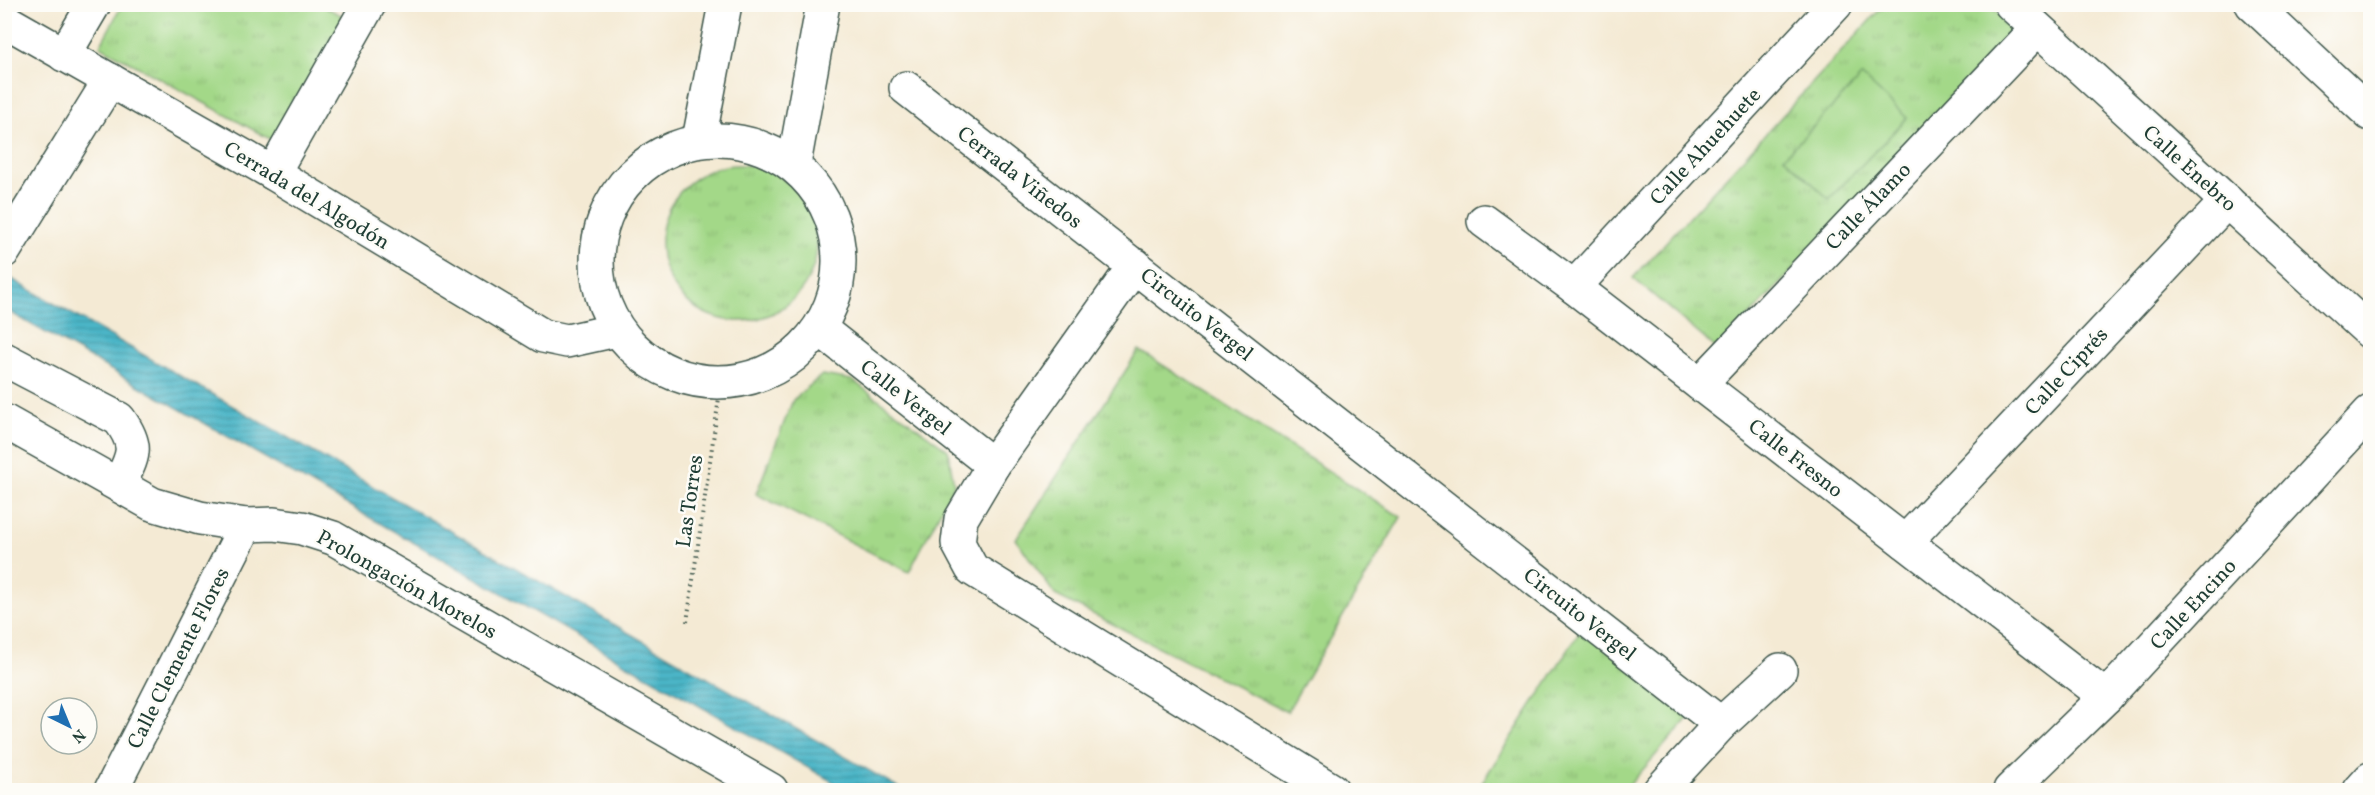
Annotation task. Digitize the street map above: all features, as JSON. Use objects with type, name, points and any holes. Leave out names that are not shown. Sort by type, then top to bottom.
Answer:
[{"type":"street","points":[[64,55],[94,4]]},
{"type":"street","points":[[273,173],[369,4]]},
{"type":"street","points":[[699,140],[725,4]]},
{"type":"street","points":[[794,164],[823,4]]},
{"type":"street","name":"Calle Ahuehuete","points":[[1574,287],[1836,4]]},
{"type":"street","name":"Calle Enebro","points":[[2011,4],[2370,332]]},
{"type":"street","points":[[2252,4],[2370,114]]},
{"type":"street","name":"Cerrada del Algodón","points":[[4,21],[273,173],[543,336],[567,340],[617,330]]},
{"type":"street","name":"Calle Álamo","points":[[1700,384],[2037,29]]},
{"type":"street","points":[[4,251],[110,80]]},
{"type":"street","name":"Cerrada Viñedos","points":[[906,88],[1135,265]]},
{"type":"street","points":[[699,140],[732,140],[765,148],[794,164],[819,191],[835,223],[841,260],[836,296],[820,329],[794,358],[759,376],[721,384],[681,378],[645,359],[617,330],[600,293],[597,253],[606,213],[628,179],[660,154],[699,140]]},
{"type":"street","name":"Calle Ciprés","points":[[1905,542],[2227,201]]},
{"type":"street","name":"Calle Fresno","points":[[1484,221],[1574,287],[2106,698]]},
{"type":"street","name":"Circuito Vergel","points":[[1332,790],[972,569],[958,543],[961,519],[993,465],[1135,265],[1721,724]]},
{"type":"street","name":"Calle Vergel","points":[[820,329],[993,465]]},
{"type":"street","points":[[4,359],[119,419],[130,436],[133,455],[119,485]]},
{"type":"street","name":"Calle Encino","points":[[2010,790],[2106,698],[2370,412]]},
{"type":"street","name":"Prolongación Morelos","points":[[4,421],[152,504],[200,518],[246,525],[274,524],[333,538],[771,790]]},
{"type":"street","name":"Calle Clemente Flores","points":[[111,790],[246,525]]},
{"type":"street","points":[[1660,790],[1721,724],[1779,670]]},
{"type":"street","points":[[2360,790],[2370,778]]},
{"type":"path","name":"Las Torres","points":[[687,622],[721,384]]},
{"type":"green space","points":[[122,5],[321,5],[347,18],[279,144],[100,46]]},
{"type":"green space","points":[[1884,5],[1989,5],[2016,30],[1718,350],[1633,278]]},
{"type":"green space","points":[[1862,76],[1907,118],[1829,199],[1784,157]]},
{"type":"green space","points":[[739,165],[754,166],[769,171],[794,188],[811,213],[816,228],[816,258],[811,273],[794,298],[769,315],[754,320],[739,321],[724,320],[709,315],[684,298],[667,273],[662,258],[661,243],[662,228],[667,213],[684,188],[709,171],[724,166]]},
{"type":"green space","points":[[1139,350],[1401,517],[1287,712],[1055,595],[1016,539]]},
{"type":"green space","points":[[822,375],[852,380],[948,450],[954,485],[909,572],[756,494],[793,400]]},
{"type":"green space","points":[[1582,628],[1690,716],[1625,790],[1477,790]]},
{"type":"water","points":[[5,275],[903,790],[847,790],[20,318],[5,309]]}]
